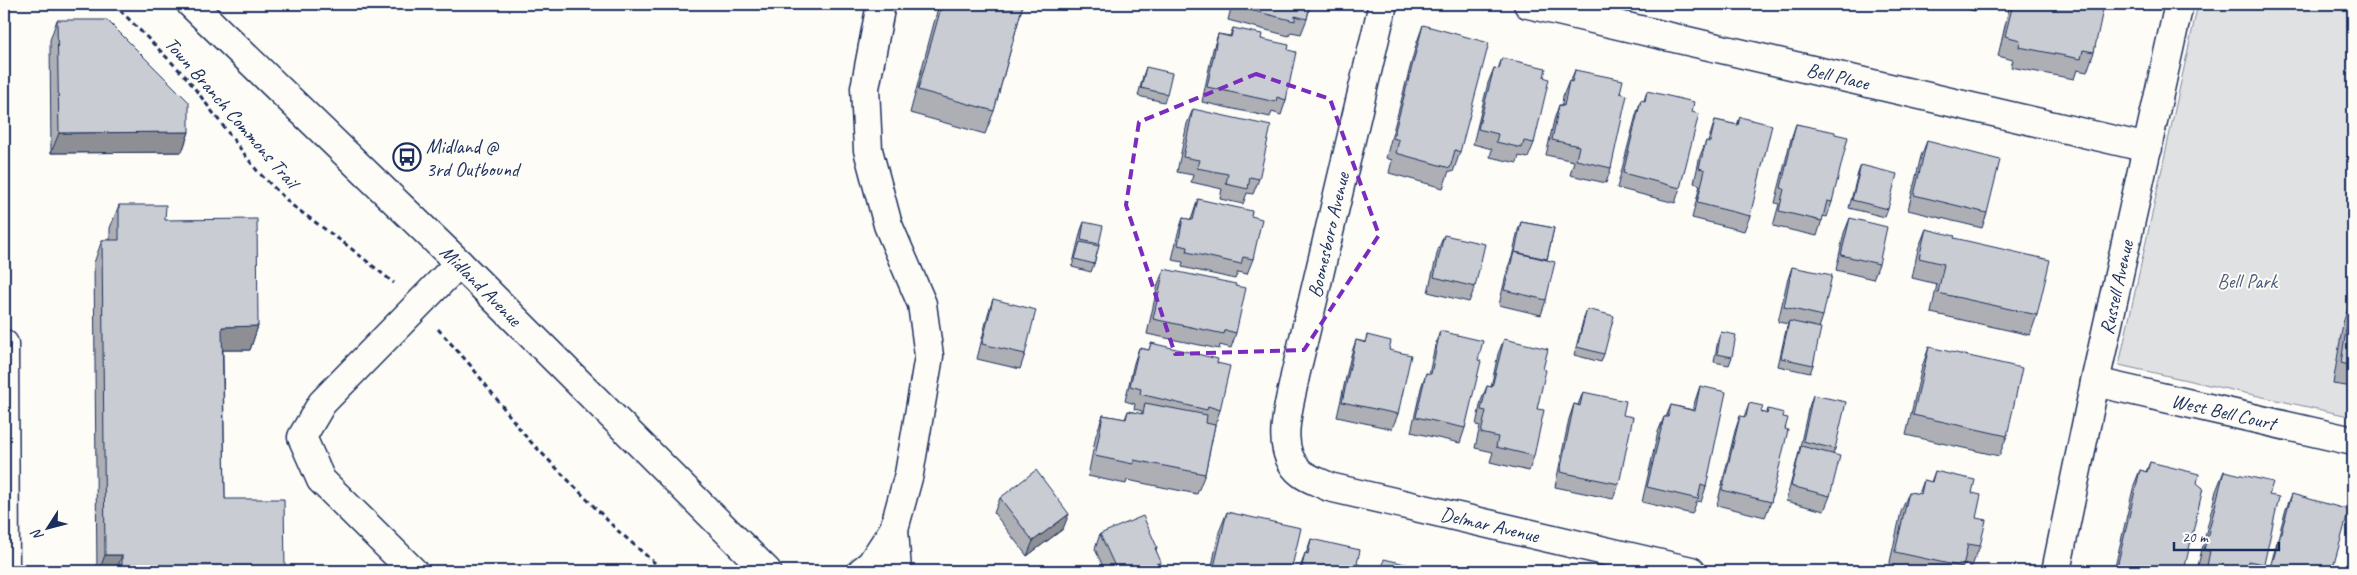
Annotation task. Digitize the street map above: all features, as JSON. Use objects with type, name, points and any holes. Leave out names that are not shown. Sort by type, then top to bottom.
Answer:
[{"type":"street","name":"Midland Avenue","points":[[191,4],[459,263],[767,571]]},
{"type":"street","points":[[862,571],[871,564],[894,528],[909,474],[928,356],[922,304],[888,225],[868,150],[865,88],[881,4]]},
{"type":"street","name":"Boonesboro Avenue","points":[[1294,466],[1285,444],[1295,376],[1383,4]]},
{"type":"street","name":"Bell Place","points":[[1528,4],[2148,148]]},
{"type":"street","name":"Russell Avenue","points":[[2056,571],[2095,382],[2179,4]]},
{"type":"street","points":[[413,571],[321,480],[302,437],[322,403],[459,263]]},
{"type":"street","points":[[4,344],[5,571]]},
{"type":"street","name":"West Bell Court","points":[[2095,382],[2353,441]]},
{"type":"street","name":"Delmar Avenue","points":[[1294,466],[1302,474],[1328,487],[1691,571]]},
{"type":"street","points":[[894,528],[897,571]]},
{"type":"path","name":"Town Branch Commons Trail","points":[[114,4],[186,78],[258,172],[293,206],[348,246],[402,290]]},
{"type":"path","points":[[435,325],[471,366],[527,438],[616,529],[664,571]]},
{"type":"highlighted area","points":[[1256,74],[1330,99],[1379,235],[1304,350],[1175,354],[1126,205],[1139,122]]},
{"type":"green space","name":"Bell Park","points":[[2198,4],[2353,4],[2353,417],[2119,365]]},
{"type":"building","points":[[942,4],[1023,4],[994,111],[918,90]]},
{"type":"building","points":[[1234,4],[1310,4],[1307,19],[1295,16],[1295,21],[1233,6]]},
{"type":"building","points":[[2013,4],[2104,5],[2094,52],[2083,50],[2081,59],[2019,47],[2020,40],[2005,36]]},
{"type":"building","points":[[57,20],[107,20],[189,102],[189,132],[59,133]]},
{"type":"building","points":[[1423,25],[1489,43],[1460,152],[1455,150],[1450,168],[1396,153],[1399,140],[1393,138]]},
{"type":"building","points":[[1233,28],[1262,34],[1261,39],[1289,45],[1288,50],[1296,52],[1286,100],[1277,97],[1276,102],[1207,87],[1218,34],[1231,37]]},
{"type":"building","points":[[1502,58],[1546,68],[1544,77],[1549,79],[1534,143],[1524,141],[1522,148],[1496,142],[1498,134],[1478,129],[1494,68],[1499,69]]},
{"type":"building","points":[[1146,67],[1172,73],[1167,94],[1141,88]]},
{"type":"building","points":[[1575,70],[1623,80],[1620,93],[1627,95],[1611,168],[1576,160],[1579,146],[1552,140],[1559,105],[1564,106],[1569,81],[1572,82]]},
{"type":"building","points":[[1647,91],[1694,102],[1692,112],[1699,114],[1680,188],[1623,173],[1641,100],[1645,101]]},
{"type":"building","points":[[1193,109],[1271,126],[1259,179],[1250,177],[1248,189],[1226,184],[1228,174],[1197,168],[1199,160],[1183,157]]},
{"type":"building","points":[[1740,117],[1772,125],[1750,216],[1697,203],[1705,170],[1699,168],[1706,141],[1710,142],[1715,120],[1738,125]]},
{"type":"building","points":[[1796,124],[1835,132],[1835,134],[1848,137],[1832,202],[1827,201],[1822,221],[1779,211],[1784,189],[1781,188]]},
{"type":"building","points":[[1927,141],[2000,160],[1987,213],[1914,195]]},
{"type":"building","points":[[1861,165],[1897,174],[1888,209],[1852,200]]},
{"type":"building","points":[[1198,199],[1252,211],[1251,216],[1262,219],[1253,259],[1243,257],[1241,264],[1187,252],[1188,247],[1178,245],[1183,218],[1193,220]]},
{"type":"building","points":[[119,205],[166,205],[165,220],[257,219],[258,326],[222,327],[225,499],[284,499],[285,571],[122,571],[122,555],[105,555],[102,240],[119,240]]},
{"type":"building","points":[[1850,218],[1887,227],[1879,264],[1841,255]]},
{"type":"building","points":[[1084,222],[1103,226],[1099,244],[1081,240]]},
{"type":"building","points":[[1521,222],[1554,228],[1547,259],[1515,252]]},
{"type":"building","points":[[1926,229],[1955,236],[1954,238],[2050,260],[2037,315],[1938,293],[1944,264],[1919,258]]},
{"type":"building","points":[[1444,235],[1485,244],[1475,287],[1434,277]]},
{"type":"building","points":[[1080,242],[1099,246],[1094,264],[1075,259]]},
{"type":"building","points":[[1514,252],[1555,262],[1546,300],[1504,290]]},
{"type":"building","points":[[1792,267],[1832,275],[1823,316],[1784,307]]},
{"type":"building","points":[[1164,269],[1236,284],[1235,286],[1246,288],[1236,333],[1225,330],[1224,334],[1153,319]]},
{"type":"building","points":[[993,299],[1036,310],[1025,354],[982,344]]},
{"type":"building","points":[[2350,303],[2353,304],[2353,366],[2341,363]]},
{"type":"building","points":[[1587,309],[1614,316],[1604,354],[1577,347]]},
{"type":"building","points":[[1789,321],[1821,328],[1813,365],[1781,358]]},
{"type":"building","points":[[1440,331],[1483,341],[1478,360],[1481,361],[1465,428],[1416,417],[1426,373],[1431,374]]},
{"type":"building","points":[[1721,332],[1736,335],[1732,357],[1717,354]]},
{"type":"building","points":[[1367,335],[1391,341],[1389,350],[1411,355],[1398,414],[1342,402],[1356,340],[1366,343]]},
{"type":"building","points":[[1504,339],[1548,349],[1543,369],[1546,370],[1537,409],[1544,410],[1534,456],[1496,447],[1498,437],[1481,433],[1486,411],[1481,410],[1487,386],[1492,387]]},
{"type":"building","points":[[1151,343],[1218,359],[1217,363],[1230,366],[1220,410],[1208,406],[1207,410],[1140,394],[1141,389],[1130,386],[1139,348],[1149,350]]},
{"type":"building","points":[[1929,347],[2022,368],[2007,436],[1913,415]]},
{"type":"building","points":[[1700,386],[1726,392],[1706,487],[1701,485],[1698,499],[1647,487],[1664,417],[1668,417],[1671,405],[1695,411]]},
{"type":"building","points":[[1583,392],[1626,401],[1623,415],[1633,417],[1619,484],[1560,472],[1574,404],[1580,406]]},
{"type":"building","points":[[1813,395],[1846,402],[1835,449],[1803,441]]},
{"type":"building","points":[[1145,403],[1207,415],[1206,423],[1215,425],[1205,474],[1134,460],[1133,464],[1095,456],[1103,415],[1126,419],[1128,411],[1143,414]]},
{"type":"building","points":[[1749,403],[1763,406],[1761,412],[1767,414],[1768,409],[1784,413],[1783,417],[1788,418],[1785,429],[1788,430],[1771,502],[1722,490],[1740,416],[1746,417]]},
{"type":"building","points":[[1801,446],[1840,456],[1830,496],[1791,486]]},
{"type":"building","points":[[2150,462],[2199,474],[2197,483],[2203,488],[2184,571],[2132,571],[2117,567],[2140,470],[2147,472]]},
{"type":"building","points":[[1036,470],[1069,514],[1033,541],[1000,498]]},
{"type":"building","points":[[1935,471],[1975,480],[1972,493],[1981,495],[1976,518],[1986,520],[1980,546],[1968,544],[1963,567],[1895,552],[1909,492],[1921,494],[1924,480],[1932,482]]},
{"type":"building","points":[[2224,471],[2273,482],[2269,495],[2279,497],[2264,564],[2248,561],[2246,571],[2206,571],[2210,551],[2204,550]]},
{"type":"building","points":[[2292,494],[2349,510],[2332,571],[2270,571]]},
{"type":"building","points":[[1227,512],[1301,528],[1291,571],[1213,571]]},
{"type":"building","points":[[1143,516],[1157,547],[1155,548],[1161,562],[1140,571],[1117,571],[1100,534]]},
{"type":"building","points":[[1311,539],[1360,550],[1357,564],[1361,565],[1360,571],[1301,571],[1305,553],[1308,554]]},
{"type":"building","points":[[1384,559],[1422,568],[1422,571],[1382,571]]},
{"type":"place","name":"Midland @ 3rd Outbound","points":[[407,157]]}]
